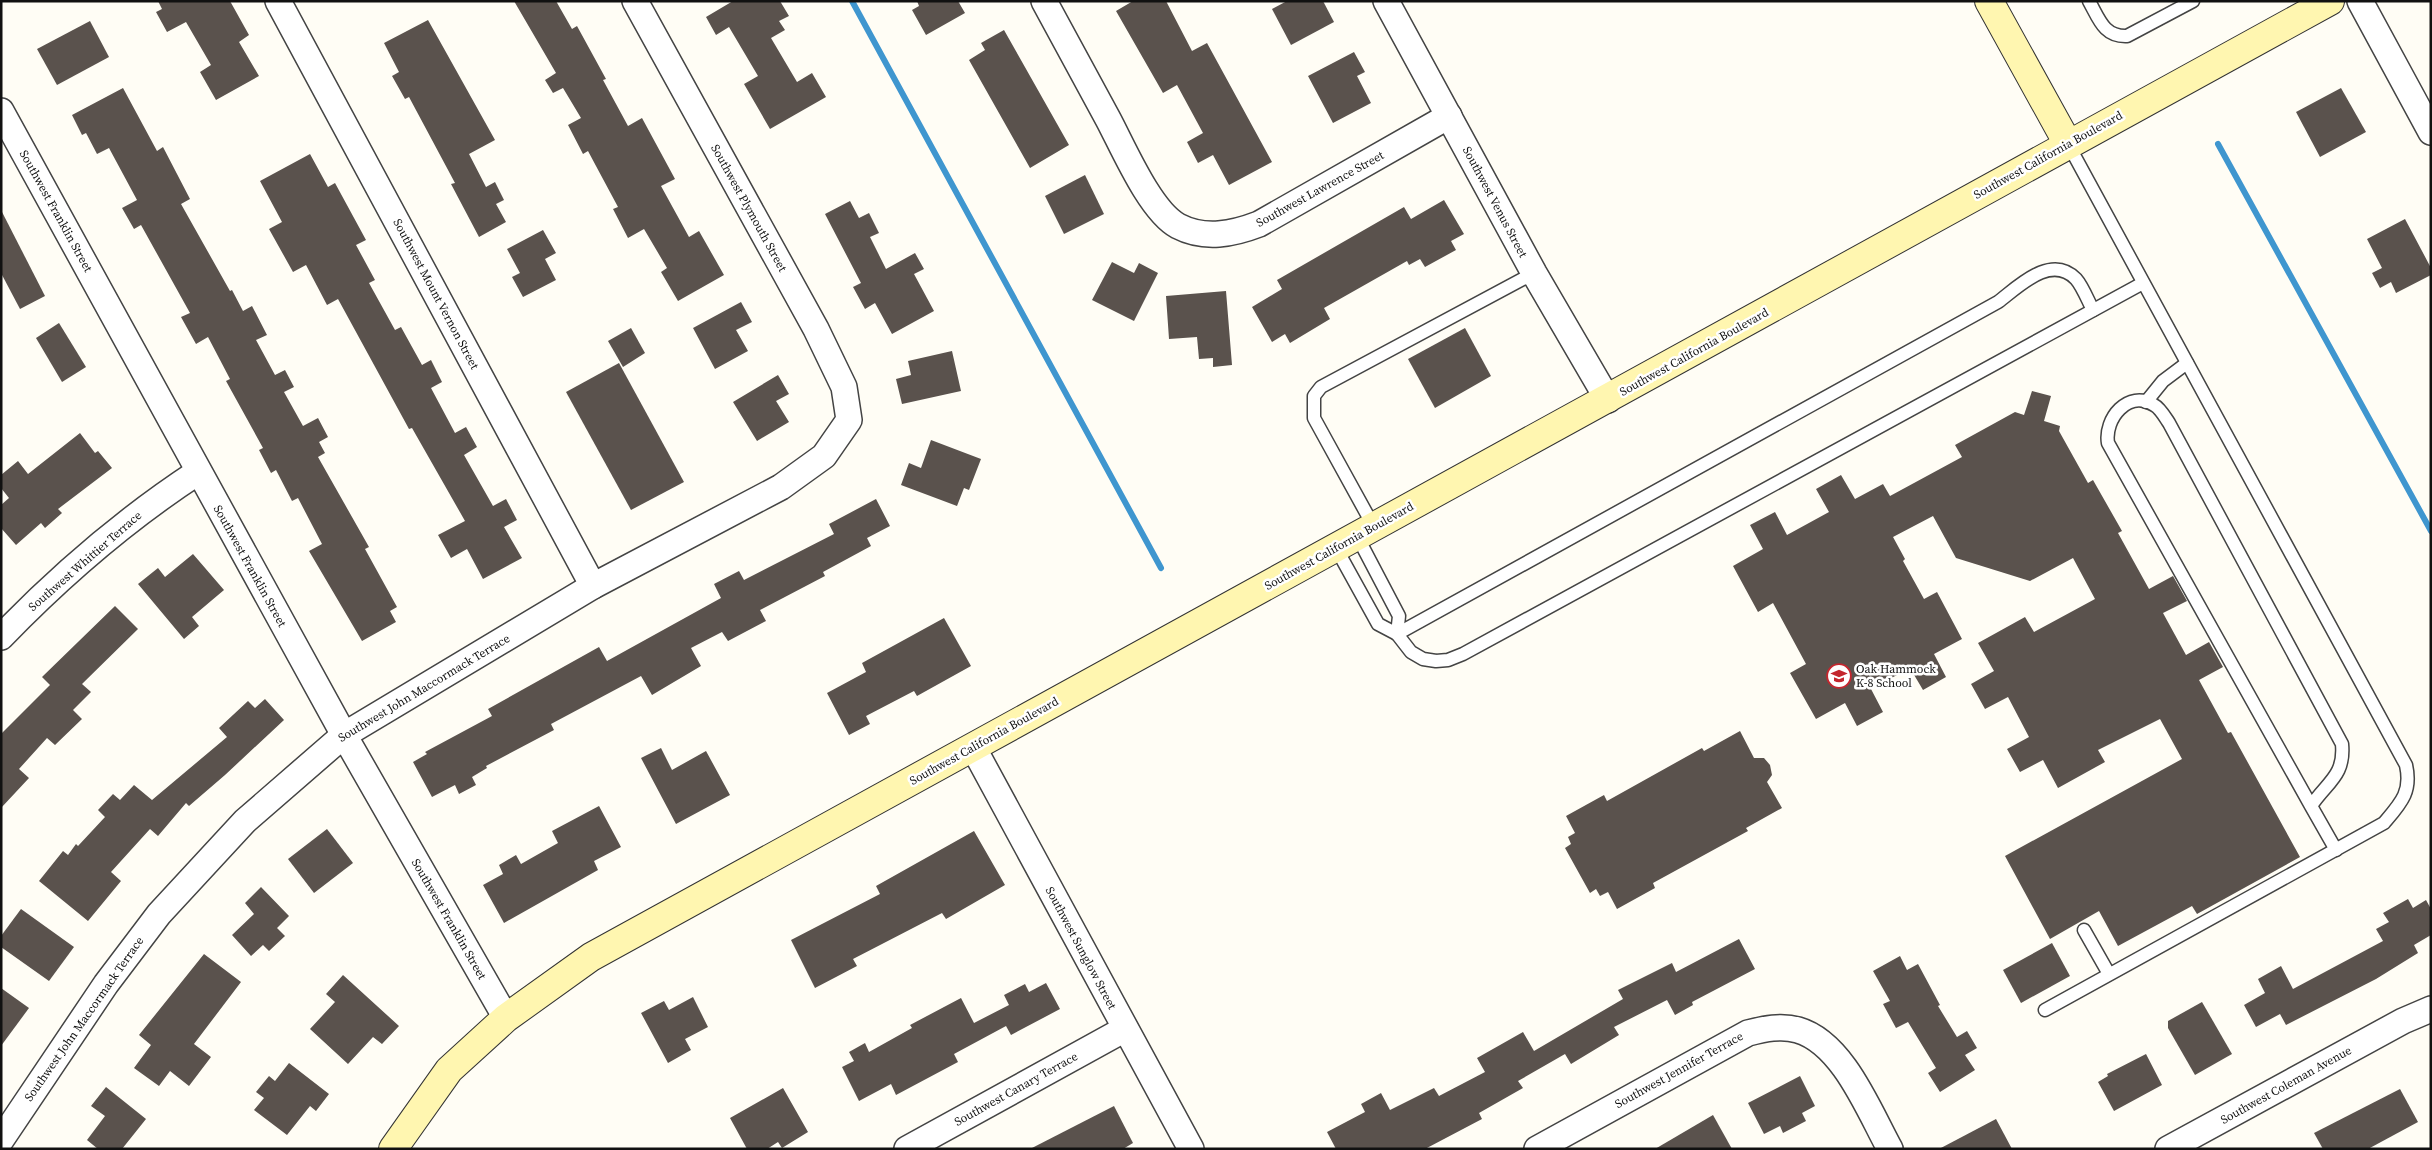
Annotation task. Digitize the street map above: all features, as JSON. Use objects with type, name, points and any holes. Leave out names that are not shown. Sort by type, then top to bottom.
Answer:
[{"type":"street","name":"Southwest Mount Vernon Street","points":[[278,1],[593,586]]},
{"type":"street","name":"Southwest Plymouth Street","points":[[635,1],[816,329],[844,387],[849,420]]},
{"type":"street","name":"Southwest Lawrence Street","points":[[1044,1],[1146,189],[1168,218],[1191,232],[1205,235],[1226,234],[1259,224],[1449,116]]},
{"type":"street","name":"Southwest Venus Street","points":[[1386,1],[1534,274],[1608,400]]},
{"type":"street","points":[[1989,1],[2068,144]]},
{"type":"street","name":"Southwest California Boulevard","points":[[394,1149],[449,1070],[506,1018],[591,957],[1608,400],[2068,144],[2330,1]]},
{"type":"street","points":[[2360,1],[2431,132]]},
{"type":"street","name":"Southwest Franklin Street","points":[[1,111],[198,472],[344,734],[506,1018]]},
{"type":"street","name":"Southwest John Maccormack Terrace","points":[[1,1140],[106,984],[158,914],[245,821],[344,734],[593,586],[781,487],[824,456],[849,420]]},
{"type":"street","name":"Southwest Whittier Terrace","points":[[1,637],[31,606],[118,529],[198,472]]},
{"type":"street","name":"Southwest Sunglow Street","points":[[973,747],[1191,1149]]},
{"type":"street","name":"Southwest Coleman Avenue","points":[[2168,1149],[2403,1021],[2431,1009]]},
{"type":"street","name":"Southwest Jennifer Terrace","points":[[1537,1149],[1748,1033],[1774,1027],[1798,1030],[1820,1041],[1844,1067],[1890,1149]]},
{"type":"street","name":"Southwest Canary Terrace","points":[[907,1149],[1125,1029]]},
{"type":"lane","points":[[2089,1],[2105,31],[2117,37],[2128,36],[2193,1]]},
{"type":"lane","points":[[2045,1010],[2384,823],[2407,792],[2409,780],[2406,765],[2068,144]]},
{"type":"lane","points":[[1397,634],[1998,302],[2040,272],[2055,270],[2067,273],[2075,279],[2093,310]]},
{"type":"lane","points":[[1534,274],[1321,387],[1314,396],[1314,418],[1355,537],[1378,624],[1397,634],[1411,652],[1423,659],[1448,660],[1463,654],[2143,283]]},
{"type":"lane","points":[[2146,402],[2163,381],[2187,363]]},
{"type":"lane","points":[[2311,806],[2318,794],[2340,771],[2344,760],[2342,744],[2169,423],[2159,409],[2146,402],[2136,400],[2125,404],[2117,411],[2106,432],[2108,443],[2311,806],[2336,850]]},
{"type":"lane","points":[[1355,537],[1399,616],[1397,634]]},
{"type":"lane","points":[[2084,930],[2109,974]]},
{"type":"building","points":[[158,1],[230,1],[249,35],[239,42],[259,76],[216,100],[200,72],[211,65],[186,22],[167,32],[156,12],[162,9]]},
{"type":"building","points":[[514,1],[556,1],[572,29],[577,26],[606,79],[603,80],[628,126],[642,118],[675,179],[661,186],[689,237],[699,231],[724,275],[678,301],[661,272],[667,268],[644,229],[628,238],[613,209],[618,207],[588,151],[583,154],[568,125],[581,118],[563,88],[553,93],[545,80],[556,73]]},
{"type":"building","points":[[733,1],[780,1],[789,16],[779,21],[785,30],[771,38],[797,82],[812,73],[826,97],[770,129],[744,84],[758,76],[729,27],[716,35],[706,17]]},
{"type":"building","points":[[917,1],[958,1],[965,13],[926,35],[912,10],[919,6]]},
{"type":"building","points":[[1133,1],[1166,1],[1192,51],[1207,43],[1272,162],[1229,185],[1213,155],[1198,163],[1187,142],[1203,133],[1177,85],[1163,93],[1116,11]]},
{"type":"building","points":[[1287,1],[1323,1],[1334,22],[1291,45],[1272,9]]},
{"type":"building","points":[[428,20],[495,140],[469,154],[486,187],[495,182],[504,200],[496,204],[506,222],[479,237],[451,184],[455,183],[409,97],[405,99],[392,76],[399,72],[384,43]]},
{"type":"building","points":[[90,21],[109,57],[57,85],[37,49]]},
{"type":"building","points":[[1004,30],[1069,145],[1030,168],[969,60],[985,50],[981,43]]},
{"type":"building","points":[[1354,52],[1365,72],[1357,76],[1371,103],[1333,123],[1308,76]]},
{"type":"building","points":[[123,88],[157,151],[163,147],[190,199],[181,204],[230,291],[232,290],[243,311],[252,306],[267,335],[256,340],[275,375],[285,370],[294,387],[284,392],[303,426],[318,418],[328,437],[319,442],[325,453],[318,457],[369,547],[365,549],[397,607],[390,611],[396,622],[362,641],[309,551],[322,544],[298,498],[292,501],[276,470],[271,473],[259,450],[263,448],[226,381],[230,379],[208,337],[196,344],[181,317],[190,313],[141,225],[134,229],[122,208],[137,200],[109,148],[97,154],[86,133],[82,135],[72,115]]},
{"type":"building","points":[[2341,88],[2366,132],[2320,157],[2296,112]]},
{"type":"building","points":[[310,154],[328,187],[335,183],[366,240],[356,245],[375,280],[369,283],[395,330],[401,327],[422,365],[431,360],[442,382],[431,388],[455,433],[466,427],[477,447],[464,455],[493,506],[506,499],[517,520],[504,527],[522,558],[483,579],[467,549],[451,558],[438,535],[465,521],[412,428],[409,429],[338,299],[327,305],[306,265],[293,272],[269,229],[282,222],[260,181]]},
{"type":"building","points":[[1085,175],[1104,214],[1064,234],[1045,196]]},
{"type":"building","points":[[1444,200],[1464,234],[1451,241],[1456,250],[1425,267],[1420,259],[1409,265],[1407,261],[1324,308],[1330,319],[1290,343],[1285,334],[1272,342],[1252,307],[1282,289],[1277,280],[1404,207],[1411,219]]},
{"type":"building","points":[[850,201],[859,218],[869,213],[879,233],[870,237],[886,269],[915,253],[924,269],[914,274],[934,311],[892,334],[875,303],[865,309],[853,287],[861,283],[825,214]]},
{"type":"building","points":[[1,210],[45,296],[20,309],[1,273]]},
{"type":"building","points":[[2405,219],[2431,268],[2431,275],[2396,293],[2391,282],[2380,288],[2372,273],[2382,268],[2367,239]]},
{"type":"building","points":[[543,230],[556,253],[545,259],[556,280],[523,297],[512,277],[520,273],[507,249]]},
{"type":"building","points":[[1112,262],[1134,273],[1139,263],[1158,273],[1134,321],[1092,300]]},
{"type":"building","points":[[1226,291],[1232,365],[1213,367],[1213,358],[1199,359],[1197,337],[1169,339],[1166,296]]},
{"type":"building","points":[[741,302],[752,322],[736,330],[748,351],[715,369],[693,328]]},
{"type":"building","points":[[59,323],[86,367],[62,382],[36,338]]},
{"type":"building","points":[[631,328],[645,353],[623,367],[608,341]]},
{"type":"building","points":[[1465,328],[1491,376],[1435,408],[1408,359]]},
{"type":"building","points":[[952,351],[961,391],[902,404],[896,379],[911,375],[908,361]]},
{"type":"building","points":[[619,363],[684,482],[631,510],[566,392]]},
{"type":"building","points":[[778,375],[789,394],[776,401],[789,422],[757,441],[733,402]]},
{"type":"building","points":[[2032,391],[2051,396],[2044,421],[2060,426],[2059,431],[2088,483],[2093,480],[2122,531],[2118,533],[2149,589],[2173,576],[2187,601],[2163,613],[2186,655],[2209,642],[2223,667],[2199,680],[2228,733],[2231,732],[2300,857],[2197,914],[2192,906],[2118,946],[2099,911],[2050,939],[2005,856],[2182,759],[2160,719],[2098,750],[2105,762],[2058,788],[2043,760],[2020,772],[2007,749],[2029,737],[2008,697],[1985,709],[1971,684],[1994,671],[1978,643],[2025,617],[2034,632],[2095,599],[2073,558],[2030,581],[1956,558],[1933,516],[1893,537],[1905,559],[1903,561],[1924,599],[1937,592],[1962,639],[1934,654],[1946,677],[1923,690],[1910,668],[1871,689],[1883,712],[1857,726],[1845,703],[1816,719],[1790,673],[1806,664],[1773,603],[1758,612],[1733,566],[1763,549],[1750,525],[1775,512],[1787,535],[1829,512],[1816,489],[1841,475],[1855,499],[1883,484],[1890,496],[1962,457],[1955,445],[2015,412],[2024,415]]},
{"type":"building","points":[[80,433],[95,453],[98,451],[112,468],[58,509],[62,513],[45,528],[41,523],[16,545],[1,528],[1,505],[9,498],[1,488],[1,475],[18,461],[28,474]]},
{"type":"building","points":[[931,440],[981,459],[969,490],[964,488],[957,506],[901,485],[909,463],[921,468]]},
{"type":"building","points":[[876,499],[890,526],[867,538],[871,546],[823,572],[825,576],[760,610],[766,621],[728,641],[722,632],[691,648],[701,666],[652,695],[641,676],[551,724],[554,730],[486,766],[487,768],[472,777],[476,785],[459,794],[455,785],[432,797],[413,762],[427,754],[425,752],[492,716],[488,709],[599,647],[607,661],[721,598],[714,584],[739,571],[744,580],[834,534],[829,524]]},
{"type":"building","points":[[193,554],[224,590],[192,617],[199,626],[184,639],[138,584],[158,568],[165,577]]},
{"type":"building","points":[[115,606],[138,629],[82,684],[91,692],[73,710],[82,719],[55,745],[47,738],[19,769],[29,778],[1,808],[1,734],[50,685],[42,677]]},
{"type":"building","points":[[944,618],[971,666],[917,696],[914,691],[866,716],[870,724],[849,735],[827,693],[866,672],[862,663]]},
{"type":"building","points":[[265,699],[284,720],[189,806],[186,803],[158,836],[150,829],[111,872],[121,881],[88,921],[39,881],[63,851],[68,855],[76,844],[78,846],[105,817],[98,810],[113,794],[120,800],[134,785],[152,800],[227,737],[219,728],[248,701],[255,708]]},
{"type":"building","points":[[1740,731],[1754,758],[1764,758],[1770,765],[1772,775],[1767,782],[1782,808],[1746,828],[1748,831],[1653,883],[1655,888],[1617,909],[1608,892],[1600,896],[1596,889],[1590,893],[1565,848],[1571,844],[1568,837],[1575,833],[1566,816],[1604,795],[1607,801],[1702,748],[1704,751]]},
{"type":"building","points":[[661,748],[672,770],[706,751],[730,795],[676,824],[641,758]]},
{"type":"building","points":[[599,806],[621,847],[594,861],[598,870],[504,923],[483,885],[503,874],[499,865],[516,855],[521,864],[558,843],[552,831]]},
{"type":"building","points":[[327,829],[353,863],[314,893],[288,859]]},
{"type":"building","points":[[974,831],[1005,885],[946,919],[942,913],[853,959],[857,966],[815,988],[791,940],[880,894],[876,886]]},
{"type":"building","points":[[261,887],[289,916],[277,928],[285,936],[269,951],[263,945],[251,956],[232,935],[254,914],[245,903]]},
{"type":"building","points":[[2408,899],[2413,908],[2426,900],[2431,909],[2431,935],[2414,945],[2418,953],[2376,979],[2286,1025],[2280,1014],[2256,1027],[2244,1005],[2265,993],[2258,979],[2281,966],[2293,989],[2383,941],[2376,929],[2389,922],[2383,913]]},
{"type":"building","points":[[21,909],[74,947],[49,981],[1,947],[1,936]]},
{"type":"building","points":[[1739,939],[1755,969],[1692,1002],[1693,1005],[1675,1015],[1667,1000],[1614,1027],[1619,1035],[1571,1064],[1565,1054],[1518,1081],[1523,1088],[1479,1113],[1482,1119],[1425,1149],[1336,1149],[1327,1132],[1365,1112],[1361,1104],[1381,1093],[1390,1110],[1434,1088],[1439,1096],[1485,1072],[1477,1058],[1523,1032],[1534,1051],[1623,999],[1618,990],[1672,963],[1676,972]]},
{"type":"building","points":[[2052,943],[2070,976],[2021,1003],[2003,970]]},
{"type":"building","points":[[204,954],[241,982],[194,1044],[211,1057],[189,1086],[170,1071],[159,1086],[134,1068],[151,1045],[139,1035]]},
{"type":"building","points":[[1900,956],[1907,970],[1918,964],[1940,1005],[1938,1006],[1957,1037],[1967,1031],[1977,1048],[1965,1055],[1975,1070],[1940,1092],[1928,1073],[1936,1068],[1908,1022],[1896,1028],[1883,1004],[1890,1001],[1873,971]]},
{"type":"building","points":[[343,975],[399,1026],[382,1044],[373,1037],[348,1064],[310,1029],[335,1002],[326,994]]},
{"type":"building","points":[[1046,983],[1060,1009],[1011,1035],[1006,1026],[954,1054],[958,1062],[896,1095],[891,1084],[859,1101],[842,1067],[854,1061],[849,1052],[865,1043],[869,1052],[912,1028],[910,1025],[961,998],[974,1023],[1009,1005],[1004,995],[1025,984],[1029,992]]},
{"type":"building","points":[[1,988],[29,1008],[1,1046]]},
{"type":"building","points":[[693,997],[708,1027],[685,1039],[691,1050],[668,1063],[641,1013],[664,1001],[669,1010]]},
{"type":"building","points":[[2202,1002],[2232,1054],[2195,1075],[2168,1028],[2168,1021]]},
{"type":"building","points":[[2146,1054],[2162,1085],[2114,1111],[2098,1082],[2108,1076],[2107,1074]]},
{"type":"building","points":[[289,1063],[329,1094],[316,1111],[310,1106],[287,1135],[254,1110],[264,1098],[256,1092],[269,1076],[275,1081]]},
{"type":"building","points":[[1800,1076],[1815,1106],[1802,1113],[1806,1121],[1783,1133],[1780,1126],[1764,1134],[1748,1103]]},
{"type":"building","points":[[106,1087],[146,1119],[122,1149],[98,1149],[87,1140],[105,1116],[91,1106]]},
{"type":"building","points":[[783,1088],[808,1132],[782,1148],[778,1142],[767,1149],[747,1149],[730,1118]]},
{"type":"building","points":[[2400,1089],[2418,1122],[2368,1149],[2323,1149],[2314,1133]]},
{"type":"building","points":[[1114,1106],[1133,1143],[1123,1149],[1030,1149]]},
{"type":"building","points":[[1713,1115],[1732,1149],[1655,1149]]},
{"type":"building","points":[[1996,1119],[2012,1149],[1939,1149]]},
{"type":"waterway","points":[[852,1],[1161,568]]},
{"type":"waterway","points":[[2218,144],[2431,531]]},
{"type":"place","name":"Oak Hammock K-8 School","points":[[1839,676]]}]
